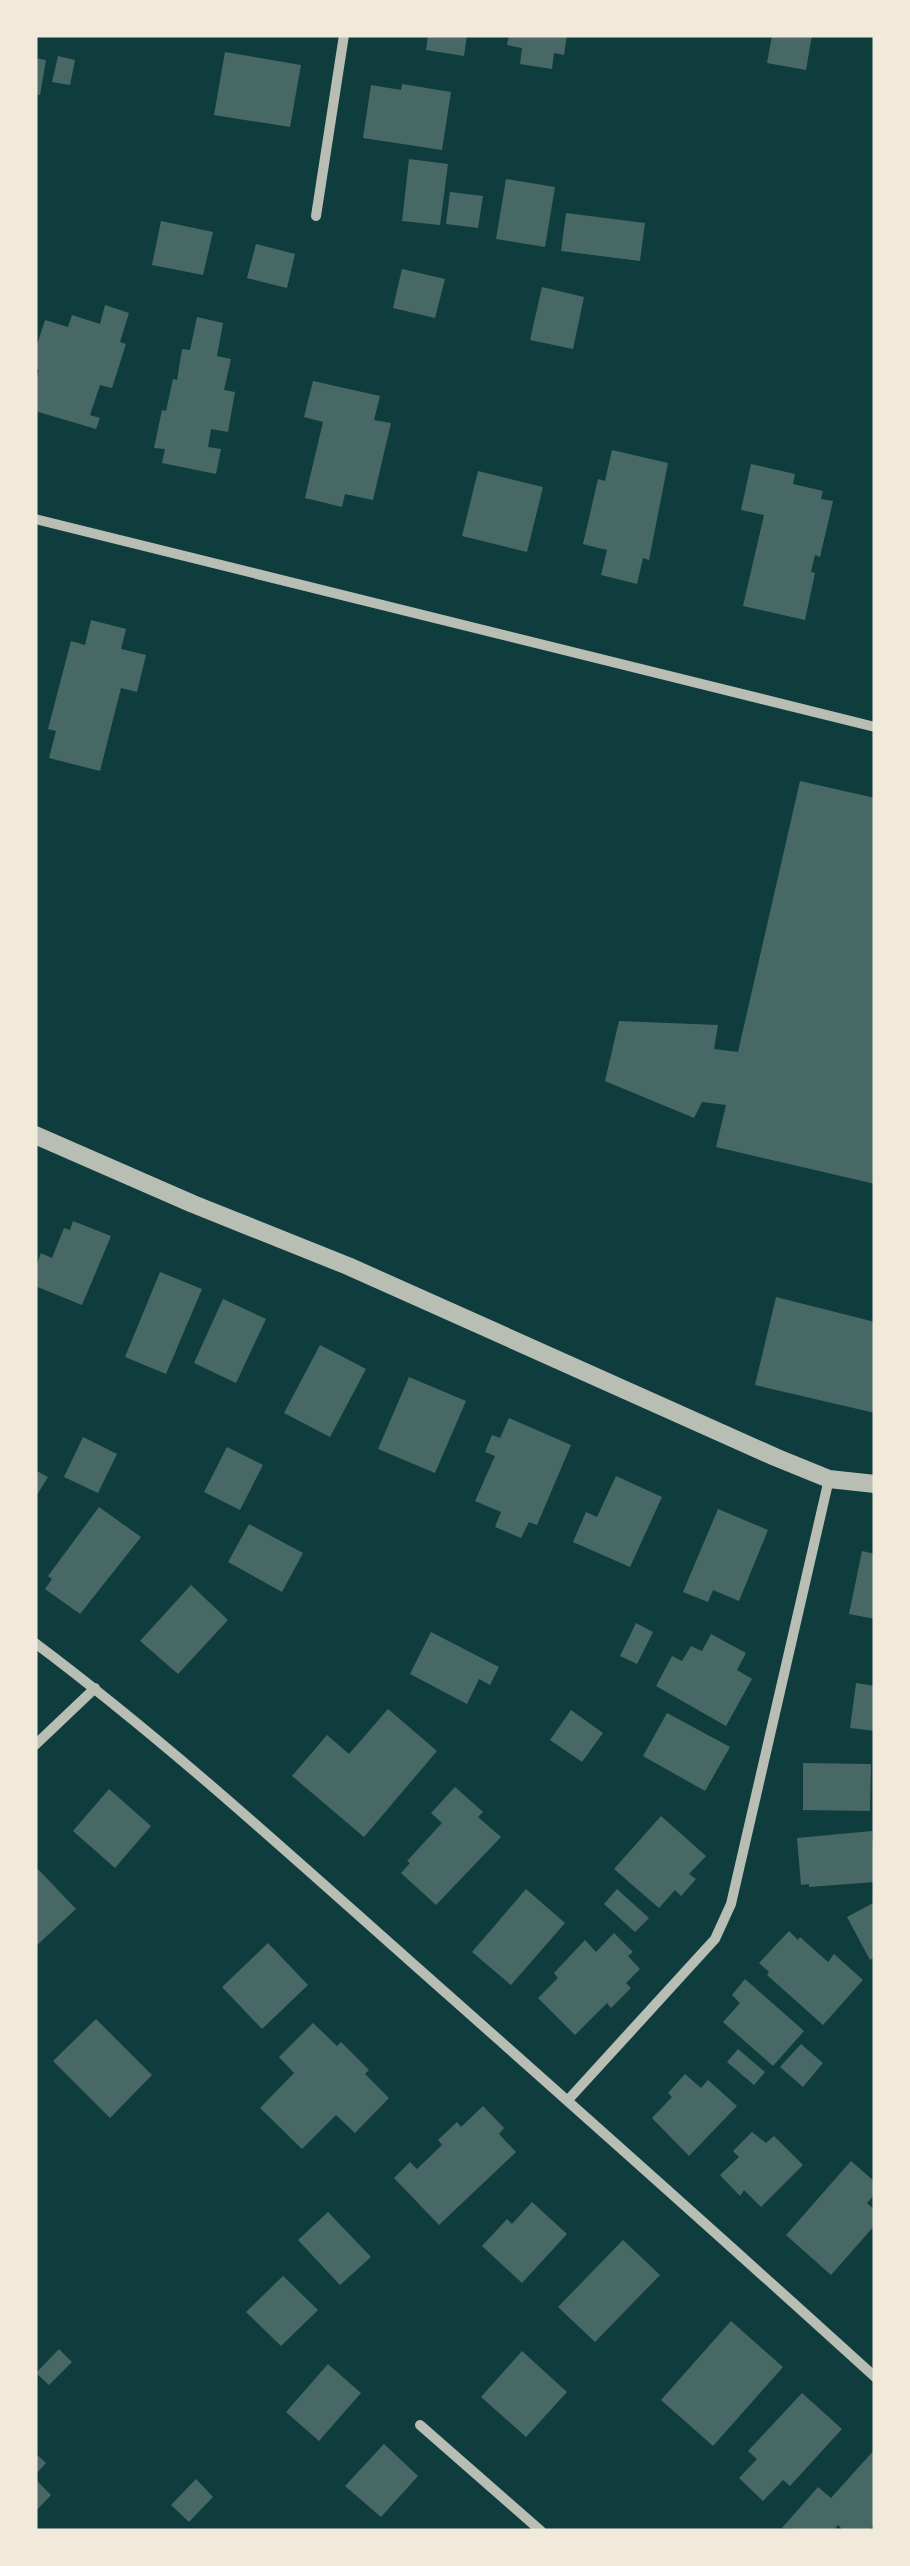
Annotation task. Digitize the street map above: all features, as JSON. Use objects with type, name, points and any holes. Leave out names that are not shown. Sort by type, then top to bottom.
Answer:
[{"type":"street","points":[[316,216],[344,35]]},
{"type":"street","points":[[35,519],[875,727]]},
{"type":"street","points":[[35,1135],[348,1266],[829,1478],[875,1484]]},
{"type":"street","points":[[568,2100],[715,1939],[731,1904],[829,1478]]},
{"type":"street","points":[[35,1643],[218,1790],[875,2378]]},
{"type":"street","points":[[35,1745],[95,1688]]},
{"type":"street","points":[[420,2425],[541,2531]]},
{"type":"building","points":[[428,35],[467,35],[464,56],[426,50]]},
{"type":"building","points":[[509,35],[567,35],[564,55],[554,53],[552,69],[520,64],[522,48],[507,45]]},
{"type":"building","points":[[772,35],[812,35],[806,70],[767,63]]},
{"type":"building","points":[[225,52],[301,65],[290,127],[214,115]]},
{"type":"building","points":[[58,56],[75,60],[70,85],[52,82]]},
{"type":"building","points":[[35,58],[46,60],[40,95],[35,94]]},
{"type":"building","points":[[402,84],[451,92],[442,150],[363,138],[371,85],[401,90]]},
{"type":"building","points":[[409,159],[448,164],[440,225],[402,221]]},
{"type":"building","points":[[506,179],[555,187],[545,247],[496,239]]},
{"type":"building","points":[[450,192],[483,196],[478,228],[446,224]]},
{"type":"building","points":[[566,213],[645,223],[640,261],[561,251]]},
{"type":"building","points":[[161,221],[213,232],[203,275],[152,265]]},
{"type":"building","points":[[256,244],[295,254],[287,288],[247,278]]},
{"type":"building","points":[[402,269],[445,279],[435,318],[393,308]]},
{"type":"building","points":[[542,287],[584,297],[573,349],[530,340]]},
{"type":"building","points":[[105,305],[129,313],[120,342],[126,344],[112,388],[100,385],[90,415],[100,418],[96,429],[35,411],[39,370],[35,369],[35,351],[45,320],[68,327],[72,315],[100,324]]},
{"type":"building","points":[[197,317],[223,323],[217,356],[231,359],[224,390],[235,392],[228,432],[211,429],[208,447],[221,449],[216,474],[162,463],[165,449],[154,448],[162,410],[166,411],[173,379],[177,380],[182,349],[190,350]]},
{"type":"building","points":[[313,381],[380,396],[374,420],[391,423],[373,500],[345,494],[342,507],[305,498],[323,422],[304,417]]},
{"type":"building","points":[[612,450],[668,463],[649,560],[643,558],[637,584],[601,575],[607,550],[583,544],[598,479],[605,481]]},
{"type":"building","points":[[751,464],[795,474],[793,484],[823,491],[821,499],[833,501],[820,557],[815,555],[811,572],[815,573],[805,620],[743,606],[764,515],[741,510]]},
{"type":"building","points":[[478,471],[543,487],[527,552],[462,536]]},
{"type":"building","points":[[91,620],[126,629],[121,649],[146,655],[137,692],[121,688],[100,771],[49,758],[56,731],[48,729],[71,641],[85,645]]},
{"type":"building","points":[[800,781],[875,798],[875,1184],[716,1147],[726,1105],[702,1102],[694,1118],[605,1081],[619,1021],[718,1025],[714,1049],[738,1052]]},
{"type":"building","points":[[73,1221],[111,1236],[82,1305],[35,1286],[35,1269],[41,1253],[52,1258],[64,1228],[70,1230]]},
{"type":"building","points":[[160,1272],[202,1289],[166,1374],[125,1357]]},
{"type":"building","points":[[776,1297],[875,1322],[875,1413],[755,1385]]},
{"type":"building","points":[[223,1299],[266,1319],[236,1383],[194,1363]]},
{"type":"building","points":[[320,1345],[366,1369],[330,1437],[284,1413]]},
{"type":"building","points":[[409,1377],[466,1401],[435,1473],[378,1449]]},
{"type":"building","points":[[509,1418],[571,1445],[537,1525],[529,1522],[521,1538],[495,1527],[501,1512],[475,1501],[495,1456],[485,1452],[492,1435],[500,1438]]},
{"type":"building","points":[[83,1437],[117,1454],[98,1493],[64,1477]]},
{"type":"building","points":[[227,1447],[263,1465],[240,1510],[204,1492]]},
{"type":"building","points":[[35,1470],[48,1477],[35,1498]]},
{"type":"building","points":[[616,1476],[662,1497],[630,1567],[573,1542],[586,1512],[597,1517]]},
{"type":"building","points":[[99,1507],[141,1537],[80,1614],[45,1589],[52,1579],[48,1576]]},
{"type":"building","points":[[718,1509],[768,1530],[739,1601],[713,1590],[708,1602],[683,1592]]},
{"type":"building","points":[[249,1524],[303,1553],[282,1592],[228,1562]]},
{"type":"building","points":[[862,1551],[875,1554],[875,1619],[849,1614]]},
{"type":"building","points":[[191,1585],[228,1620],[178,1674],[140,1641]]},
{"type":"building","points":[[636,1623],[653,1632],[637,1664],[620,1656]]},
{"type":"building","points":[[431,1632],[499,1667],[490,1685],[479,1679],[467,1704],[410,1674]]},
{"type":"building","points":[[711,1634],[746,1653],[737,1670],[752,1679],[726,1726],[656,1686],[672,1656],[682,1661],[691,1646],[702,1651]]},
{"type":"building","points":[[856,1683],[875,1686],[875,1731],[850,1728]]},
{"type":"building","points":[[388,1709],[437,1751],[364,1837],[292,1776],[327,1735],[349,1754]]},
{"type":"building","points":[[571,1710],[603,1733],[582,1762],[550,1740]]},
{"type":"building","points":[[667,1713],[730,1747],[705,1791],[643,1756]]},
{"type":"building","points":[[803,1763],[871,1764],[870,1811],[803,1810]]},
{"type":"building","points":[[455,1787],[483,1812],[478,1817],[501,1837],[436,1905],[401,1873],[442,1823],[431,1813]]},
{"type":"building","points":[[109,1789],[151,1826],[115,1868],[73,1831]]},
{"type":"building","points":[[661,1816],[706,1856],[689,1874],[696,1879],[681,1896],[675,1890],[659,1908],[614,1869]]},
{"type":"building","points":[[872,1831],[875,1882],[801,1885],[797,1838]]},
{"type":"building","points":[[35,1866],[76,1909],[35,1947]]},
{"type":"building","points":[[526,1889],[565,1923],[511,1985],[472,1952]]},
{"type":"building","points":[[617,1889],[649,1918],[635,1932],[604,1904]]},
{"type":"building","points":[[875,1902],[875,1957],[870,1960],[847,1917]]},
{"type":"building","points":[[789,1931],[828,1962],[834,1954],[863,1980],[823,2025],[767,1975],[769,1972],[759,1963]]},
{"type":"building","points":[[614,1933],[633,1952],[628,1956],[640,1969],[626,1983],[631,1988],[611,2008],[607,2003],[575,2035],[538,1998],[558,1978],[554,1973],[585,1940],[596,1952]]},
{"type":"building","points":[[268,1943],[308,1985],[262,2029],[222,1987]]},
{"type":"building","points":[[745,1979],[804,2031],[773,2066],[723,2022],[740,2003],[732,1995]]},
{"type":"building","points":[[96,2019],[152,2075],[110,2118],[53,2061]]},
{"type":"building","points":[[313,2023],[337,2046],[341,2042],[369,2070],[365,2074],[389,2098],[355,2133],[336,2115],[302,2149],[260,2108],[294,2073],[279,2057]]},
{"type":"building","points":[[801,2044],[823,2063],[803,2087],[780,2067]]},
{"type":"building","points":[[738,2049],[765,2072],[754,2085],[727,2062]]},
{"type":"building","points":[[685,2074],[701,2088],[708,2080],[737,2106],[689,2156],[652,2118],[672,2097],[668,2093]]},
{"type":"building","points":[[483,2106],[504,2128],[499,2134],[516,2152],[439,2225],[394,2178],[410,2162],[417,2169],[442,2145],[438,2140],[457,2122],[461,2127]]},
{"type":"building","points":[[752,2132],[766,2143],[774,2136],[803,2165],[761,2207],[744,2190],[740,2196],[720,2175],[739,2157],[733,2151]]},
{"type":"building","points":[[851,2161],[875,2182],[875,2194],[867,2203],[875,2210],[875,2225],[831,2275],[786,2235]]},
{"type":"building","points":[[532,2202],[567,2234],[522,2283],[482,2246],[507,2219],[512,2224]]},
{"type":"building","points":[[328,2212],[371,2257],[340,2285],[298,2240]]},
{"type":"building","points":[[623,2240],[660,2275],[595,2342],[558,2307]]},
{"type":"building","points":[[283,2276],[318,2310],[281,2346],[246,2312]]},
{"type":"building","points":[[731,2321],[783,2367],[713,2446],[661,2400]]},
{"type":"building","points":[[59,2349],[72,2362],[49,2385],[36,2373]]},
{"type":"building","points":[[522,2351],[567,2392],[526,2437],[481,2397]]},
{"type":"building","points":[[328,2364],[361,2393],[319,2441],[286,2412]]},
{"type":"building","points":[[802,2393],[842,2429],[790,2486],[783,2480],[763,2501],[739,2478],[757,2459],[748,2451]]},
{"type":"building","points":[[384,2444],[418,2476],[381,2517],[345,2486]]},
{"type":"building","points":[[875,2449],[875,2524],[868,2531],[844,2531],[838,2525],[833,2531],[782,2528],[818,2487],[831,2498]]},
{"type":"building","points":[[35,2453],[46,2463],[35,2475]]},
{"type":"building","points":[[35,2479],[51,2495],[35,2512]]},
{"type":"building","points":[[196,2479],[213,2497],[189,2522],[171,2505]]}]
